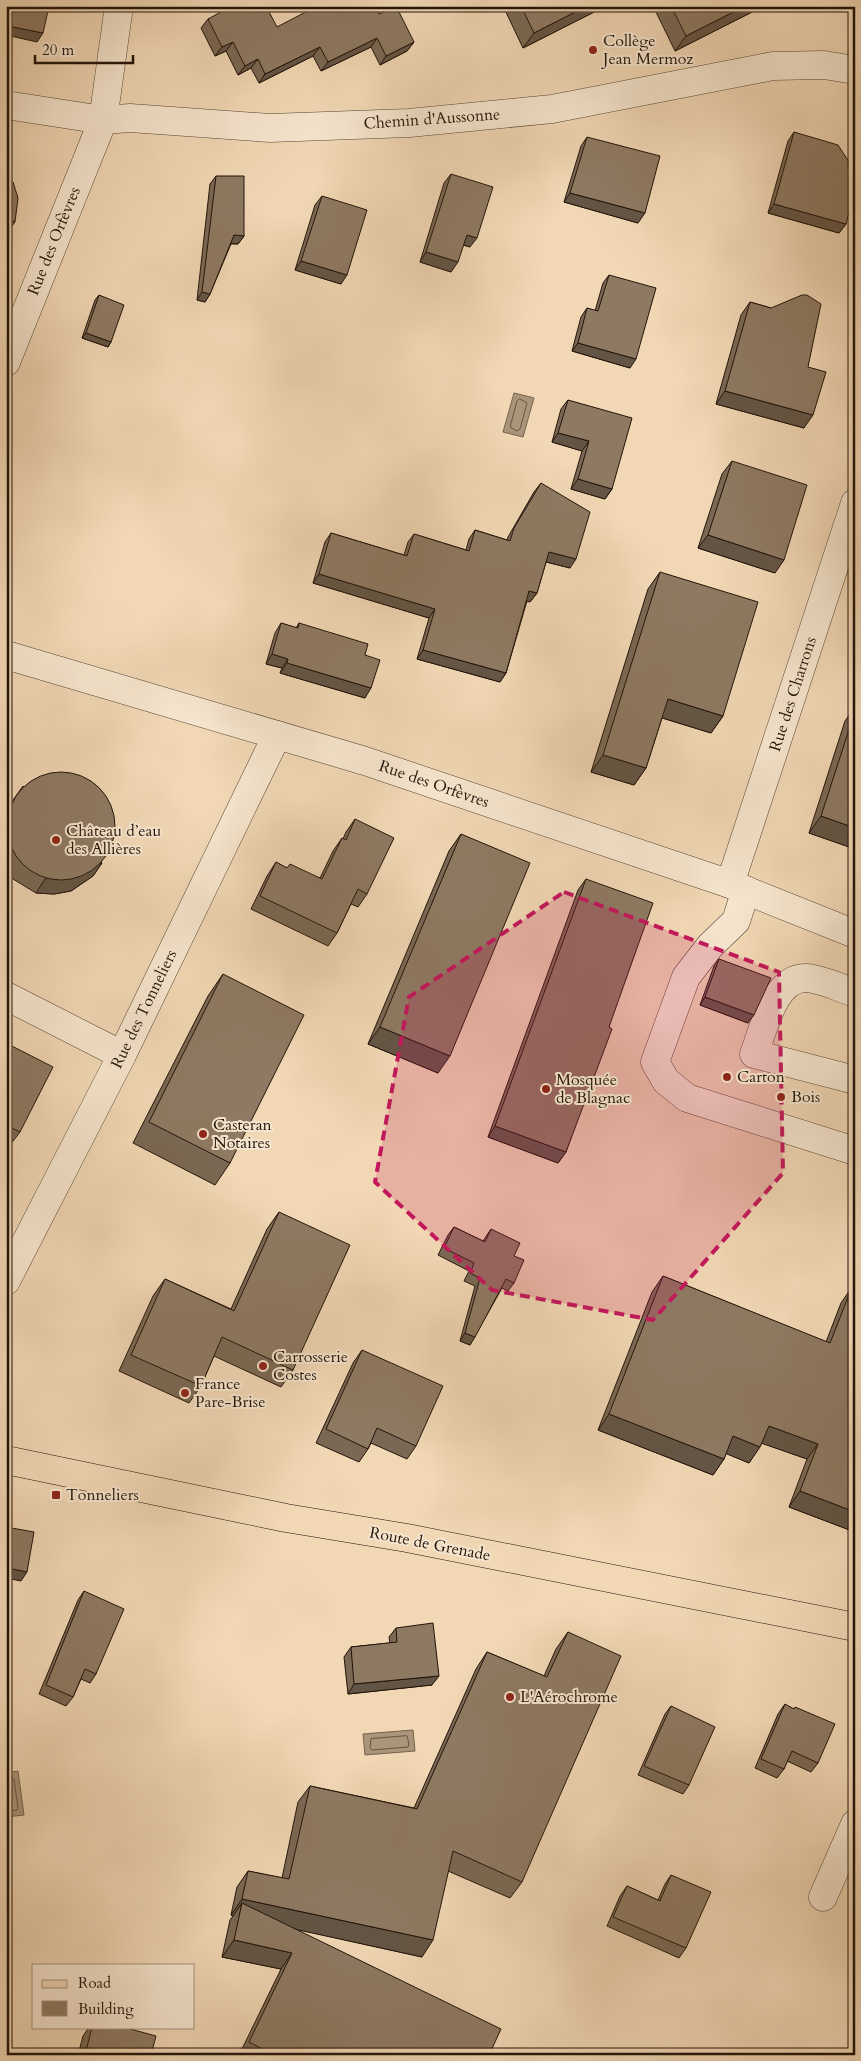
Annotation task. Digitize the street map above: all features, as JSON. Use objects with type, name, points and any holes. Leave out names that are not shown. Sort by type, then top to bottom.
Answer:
[{"type":"main road","name":"Route de Grenade","points":[[6,1460],[286,1518],[407,1538],[855,1627]]},
{"type":"street","name":"Rue des Orfèvres","points":[[6,362],[103,120],[119,6]]},
{"type":"street","name":"Chemin d'Aussonne","points":[[6,104],[103,120],[130,118],[270,128],[410,123],[552,109],[773,66],[824,65],[855,70]]},
{"type":"street","name":"Rue des Charrons","points":[[855,503],[738,887],[736,921],[710,946],[686,977],[655,1062],[666,1081],[687,1098],[855,1151]]},
{"type":"street","name":"Rue des Orfèvres","points":[[6,655],[365,761],[738,887],[855,934]]},
{"type":"street","name":"Rue des Tonneliers","points":[[6,1281],[122,1055],[277,735]]},
{"type":"street","points":[[855,993],[805,978],[784,986],[773,1003],[754,1054],[855,1080]]},
{"type":"street","points":[[6,996],[122,1055]]},
{"type":"street","points":[[822,1897],[855,1824]]},
{"type":"highlighted area","points":[[564,892],[779,972],[783,1173],[653,1320],[492,1290],[375,1182],[409,997]]},
{"type":"water","points":[[514,393],[534,398],[523,437],[503,432]]},
{"type":"water","points":[[413,1730],[415,1751],[365,1755],[363,1734]]},
{"type":"water","points":[[18,1771],[24,1815],[6,1817],[6,1773]]},
{"type":"building","points":[[6,6],[49,6],[43,33],[8,26]]},
{"type":"building","points":[[232,6],[266,6],[277,27],[317,6],[375,6],[379,14],[396,6],[414,42],[386,56],[377,38],[328,62],[320,47],[265,74],[258,59],[245,66],[233,42],[222,47],[208,19]]},
{"type":"building","points":[[521,6],[587,6],[534,33]]},
{"type":"building","points":[[671,6],[745,6],[686,36]]},
{"type":"building","points":[[794,132],[838,145],[855,171],[855,190],[846,224],[774,204]]},
{"type":"building","points":[[587,137],[660,156],[645,213],[570,193]]},
{"type":"building","points":[[451,174],[493,187],[477,238],[467,235],[458,262],[426,252]]},
{"type":"building","points":[[6,175],[13,182],[18,198],[15,222],[6,218]]},
{"type":"building","points":[[216,176],[244,176],[244,236],[234,235],[210,294],[202,292]]},
{"type":"building","points":[[322,196],[367,210],[347,275],[301,261]]},
{"type":"building","points":[[609,275],[656,288],[636,359],[578,343],[587,308],[598,311]]},
{"type":"building","points":[[99,295],[124,305],[111,342],[86,333]]},
{"type":"building","points":[[802,295],[807,295],[821,304],[808,367],[826,372],[813,415],[725,391],[750,302],[771,308]]},
{"type":"building","points":[[568,400],[632,418],[612,489],[578,479],[589,441],[558,433]]},
{"type":"building","points":[[732,461],[807,485],[784,560],[708,535]]},
{"type":"building","points":[[541,483],[590,512],[576,559],[549,552],[537,593],[529,591],[506,673],[423,650],[435,609],[319,574],[331,533],[407,556],[414,534],[469,551],[475,530],[510,541],[514,528]]},
{"type":"building","points":[[660,572],[758,602],[723,716],[668,699],[646,768],[603,755]]},
{"type":"building","points":[[281,623],[298,628],[299,623],[368,644],[365,655],[380,660],[371,688],[287,663],[288,659],[272,654]]},
{"type":"building","points":[[855,711],[855,828],[821,816]]},
{"type":"building","name":"Château d’eau des Allières","points":[[61,772],[82,776],[99,788],[111,805],[115,826],[111,847],[99,864],[82,876],[61,880],[40,876],[23,864],[11,847],[7,826],[11,805],[23,788],[40,776]]},
{"type":"building","points":[[355,819],[394,838],[367,894],[358,889],[337,933],[260,896],[276,862],[287,868],[290,864],[322,879],[342,838],[346,840]]},
{"type":"building","points":[[461,834],[530,863],[450,1056],[380,1027]]},
{"type":"building","points":[[586,879],[653,903],[609,1027],[612,1029],[566,1152],[495,1126]]},
{"type":"building","points":[[719,959],[771,978],[754,1015],[705,997]]},
{"type":"building","points":[[223,974],[304,1015],[230,1163],[149,1122]]},
{"type":"building","points":[[6,1043],[53,1067],[20,1132],[6,1125]]},
{"type":"building","points":[[279,1212],[350,1245],[293,1370],[222,1337],[201,1386],[131,1355],[165,1279],[234,1311]]},
{"type":"building","points":[[454,1227],[485,1242],[491,1229],[520,1243],[514,1256],[524,1260],[514,1283],[506,1279],[475,1337],[465,1333],[480,1278],[470,1273],[474,1263],[444,1248]]},
{"type":"building","points":[[663,1276],[830,1343],[852,1287],[855,1288],[855,1512],[800,1491],[818,1444],[769,1426],[760,1447],[733,1436],[724,1459],[609,1414]]},
{"type":"building","points":[[362,1350],[443,1386],[416,1446],[377,1428],[368,1449],[326,1429]]},
{"type":"building","points":[[6,1527],[34,1532],[27,1572],[8,1568],[6,1576]]},
{"type":"building","points":[[84,1591],[124,1609],[96,1674],[85,1669],[73,1697],[46,1685]]},
{"type":"building","points":[[433,1623],[439,1676],[354,1684],[351,1647],[397,1642],[396,1628]]},
{"type":"building","points":[[568,1632],[621,1656],[522,1882],[453,1851],[433,1940],[242,1899],[248,1871],[289,1879],[310,1786],[417,1809],[487,1652],[547,1677]]},
{"type":"building","points":[[785,1704],[835,1724],[818,1763],[792,1751],[784,1769],[761,1759]]},
{"type":"building","points":[[671,1706],[715,1727],[689,1785],[644,1766]]},
{"type":"building","points":[[671,1875],[711,1892],[686,1948],[613,1917],[627,1886],[660,1901]]},
{"type":"building","points":[[242,1903],[501,2029],[489,2055],[274,2055],[249,2042],[292,1953],[234,1940]]},
{"type":"building","points":[[92,2028],[127,2028],[156,2036],[151,2055],[85,2055]]},
{"type":"building","points":[[6,2048],[32,2055],[6,2055]]},
{"type":"place","name":"Collège Jean Mermoz","points":[[593,50]]},
{"type":"place","name":"Château d’eau des Allières","points":[[56,840]]},
{"type":"place","name":"Carton","points":[[727,1077]]},
{"type":"place","name":"Mosquée de Blagnac","points":[[546,1089]]},
{"type":"place","name":"Bois","points":[[781,1097]]},
{"type":"place","name":"Casteran Notaires","points":[[203,1134]]},
{"type":"place","name":"Carrosserie Costes","points":[[263,1366]]},
{"type":"place","name":"France Pare-Brise","points":[[185,1393]]},
{"type":"place","name":"Tonneliers","points":[[56,1495]]},
{"type":"place","name":"L'Aérochrome","points":[[510,1697]]}]
